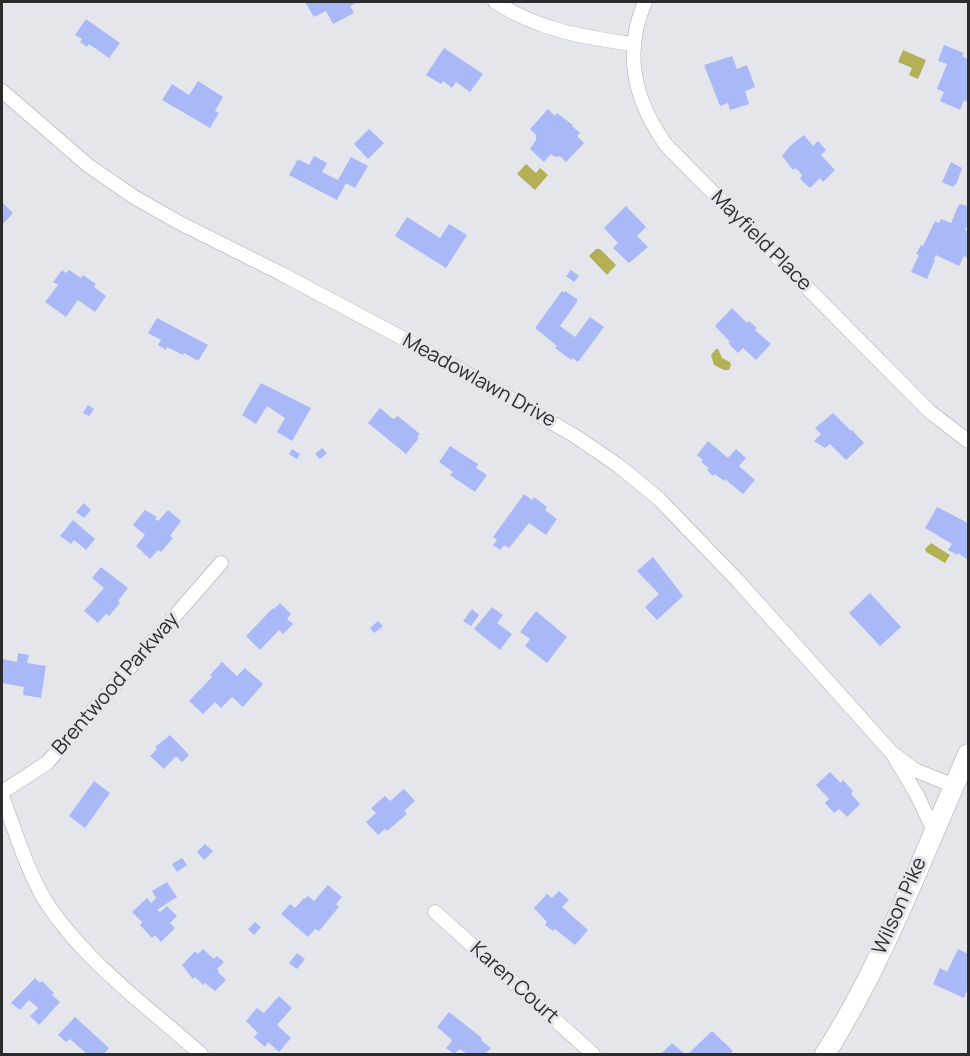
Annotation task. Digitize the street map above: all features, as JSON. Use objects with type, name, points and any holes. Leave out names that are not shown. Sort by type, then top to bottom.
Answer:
[{"type":"main road","name":"Wilson Pike","points":[[825,1054],[854,1006],[871,972],[969,754]]},
{"type":"street","points":[[495,2],[523,18],[553,30],[582,37],[633,44]]},
{"type":"street","name":"Mayfield Place","points":[[645,2],[637,21],[633,44],[634,71],[648,115],[666,145],[929,411],[969,441]]},
{"type":"street","name":"Meadowlawn Drive","points":[[2,91],[58,141],[125,191],[178,222],[451,364],[575,436],[619,466],[659,499],[738,581],[892,753],[917,795],[933,831]]},
{"type":"street","name":"Brentwood Parkway","points":[[2,794],[46,763],[221,563]]},
{"type":"street","name":"Meadowlawn Drive","points":[[892,753],[915,770],[954,786]]},
{"type":"street","points":[[2,794],[30,872],[57,916],[109,974],[201,1054]]},
{"type":"street","name":"Karen Court","points":[[435,912],[593,1054]]},
{"type":"shaded area","points":[[903,50],[926,60],[918,79],[909,75],[912,68],[898,62]]},
{"type":"shaded area","points":[[526,164],[536,173],[540,168],[548,175],[535,190],[517,174]]},
{"type":"shaded area","points":[[596,249],[600,249],[616,265],[607,275],[589,256]]},
{"type":"shaded area","points":[[716,349],[722,358],[730,362],[729,370],[714,365],[711,355]]},
{"type":"shaded area","points":[[931,543],[950,555],[945,563],[926,552],[925,549]]},
{"type":"building","points":[[305,2],[356,3],[350,6],[354,13],[333,24],[326,11],[314,17]]},
{"type":"building","points":[[86,19],[120,43],[109,58],[89,44],[87,47],[80,42],[82,39],[75,35]]},
{"type":"building","points":[[944,45],[964,53],[962,56],[968,59],[968,102],[964,100],[960,110],[940,101],[944,92],[937,89],[947,64],[938,61]]},
{"type":"building","points":[[444,48],[483,74],[470,92],[456,82],[452,88],[443,81],[441,84],[426,75]]},
{"type":"building","points":[[732,56],[737,69],[747,65],[755,87],[745,91],[749,104],[730,110],[728,103],[720,106],[704,65]]},
{"type":"building","points":[[198,81],[223,97],[215,111],[219,113],[210,128],[162,100],[172,84],[189,95]]},
{"type":"building","points":[[548,109],[555,116],[557,113],[573,125],[580,133],[577,136],[584,143],[566,162],[560,156],[555,157],[551,154],[544,162],[530,149],[536,140],[536,135],[530,129]]},
{"type":"building","points":[[369,129],[384,143],[368,159],[354,144]]},
{"type":"building","points":[[804,135],[813,146],[818,141],[826,150],[821,155],[835,170],[823,182],[820,178],[810,188],[800,178],[802,176],[799,171],[795,168],[793,170],[782,156]]},
{"type":"building","points":[[314,156],[327,163],[322,172],[338,180],[351,157],[368,166],[355,188],[346,183],[337,200],[289,175],[298,159],[309,165]]},
{"type":"building","points":[[951,162],[962,168],[956,185],[953,187],[942,182]]},
{"type":"building","points":[[2,202],[13,213],[2,225]]},
{"type":"building","points":[[959,204],[968,206],[968,224],[965,230],[968,232],[968,258],[964,256],[959,266],[936,255],[927,279],[911,272],[919,255],[916,254],[921,245],[923,246],[935,221],[939,223],[941,219],[951,223]]},
{"type":"building","points":[[626,206],[646,227],[637,236],[648,247],[629,263],[613,248],[618,243],[604,228]]},
{"type":"building","points":[[407,217],[440,238],[449,224],[467,235],[446,268],[395,236]]},
{"type":"building","points":[[62,270],[66,273],[69,270],[81,278],[83,275],[96,284],[94,287],[106,296],[95,312],[78,300],[66,317],[45,302],[58,285],[53,282]]},
{"type":"building","points":[[571,270],[579,276],[574,282],[566,276]]},
{"type":"building","points":[[562,291],[577,299],[577,302],[560,326],[575,337],[590,317],[604,327],[578,362],[572,358],[571,360],[555,348],[557,346],[535,328]]},
{"type":"building","points":[[732,308],[747,323],[749,321],[757,328],[755,330],[771,344],[756,360],[743,348],[738,353],[715,326]]},
{"type":"building","points":[[157,318],[208,345],[198,361],[184,353],[183,355],[167,347],[166,350],[158,345],[161,340],[148,333]]},
{"type":"building","points":[[261,383],[311,408],[292,441],[277,432],[285,418],[267,406],[256,424],[242,415]]},
{"type":"building","points":[[88,405],[94,409],[89,416],[83,413]]},
{"type":"building","points":[[380,408],[393,419],[398,416],[420,434],[406,454],[368,423]]},
{"type":"building","points":[[833,413],[864,443],[846,460],[830,444],[825,448],[814,441],[821,434],[815,428]]},
{"type":"building","points":[[708,441],[728,458],[736,449],[746,458],[739,466],[755,480],[743,494],[725,479],[724,481],[715,474],[713,476],[707,470],[709,468],[701,462],[703,460],[697,455]]},
{"type":"building","points":[[450,446],[478,464],[476,468],[487,475],[475,492],[450,475],[453,472],[439,462]]},
{"type":"building","points":[[322,448],[327,453],[320,459],[315,454]]},
{"type":"building","points":[[292,449],[300,454],[297,459],[289,454]]},
{"type":"building","points":[[524,494],[532,500],[534,497],[557,519],[546,535],[529,523],[509,548],[504,545],[500,550],[493,545],[497,540],[493,537]]},
{"type":"building","points":[[84,503],[91,510],[84,518],[76,512]]},
{"type":"building","points":[[937,507],[968,523],[968,560],[948,550],[952,544],[925,528]]},
{"type":"building","points":[[145,510],[157,517],[155,519],[158,521],[168,510],[181,521],[170,536],[173,538],[161,552],[158,550],[150,559],[136,546],[145,535],[133,525]]},
{"type":"building","points":[[73,520],[95,539],[86,550],[74,540],[71,544],[60,536]]},
{"type":"building","points":[[653,557],[683,596],[657,620],[645,607],[659,594],[637,571]]},
{"type":"building","points":[[101,567],[128,588],[118,601],[120,603],[109,616],[106,614],[98,623],[84,611],[104,588],[92,578]]},
{"type":"building","points":[[870,593],[901,627],[880,646],[849,613]]},
{"type":"building","points":[[280,603],[291,614],[287,619],[293,624],[283,634],[279,630],[260,650],[246,636]]},
{"type":"building","points":[[492,607],[503,615],[497,623],[512,634],[500,650],[474,629]]},
{"type":"building","points":[[472,609],[479,615],[471,626],[463,621]]},
{"type":"building","points":[[536,611],[567,637],[547,663],[525,646],[530,639],[520,632]]},
{"type":"building","points":[[378,621],[383,626],[374,633],[370,628]]},
{"type":"building","points":[[18,653],[29,655],[27,663],[46,666],[41,698],[23,695],[24,687],[2,683],[2,659],[17,662]]},
{"type":"building","points":[[222,662],[237,676],[245,668],[263,684],[243,707],[232,697],[221,708],[215,702],[203,714],[189,701],[212,677],[210,675]]},
{"type":"building","points":[[170,735],[189,755],[182,762],[176,756],[164,769],[150,756],[157,749],[155,747]]},
{"type":"building","points":[[830,772],[841,783],[843,780],[853,791],[851,794],[860,804],[847,817],[839,809],[834,813],[825,803],[829,799],[816,785]]},
{"type":"building","points":[[94,781],[110,793],[85,828],[69,816]]},
{"type":"building","points":[[404,789],[415,801],[404,811],[407,814],[387,831],[385,829],[378,835],[366,822],[376,813],[371,808],[385,796],[390,801]]},
{"type":"building","points":[[205,844],[213,851],[204,860],[197,852]]},
{"type":"building","points":[[182,858],[187,865],[177,872],[172,864]]},
{"type":"building","points":[[167,882],[177,897],[157,910],[160,912],[167,906],[177,916],[170,923],[175,928],[161,942],[155,935],[152,938],[140,925],[142,922],[132,912],[147,898],[151,903],[156,898],[152,891]]},
{"type":"building","points":[[328,885],[342,897],[336,904],[339,907],[319,931],[315,929],[308,937],[281,914],[290,904],[295,908],[308,896],[314,901]]},
{"type":"building","points":[[559,891],[569,900],[562,907],[588,930],[575,945],[555,929],[553,931],[545,925],[547,922],[534,908],[547,894],[552,898]]},
{"type":"building","points":[[255,922],[261,927],[254,935],[248,929]]},
{"type":"building","points":[[203,949],[214,959],[217,956],[224,962],[217,969],[226,980],[215,991],[205,983],[203,985],[195,977],[193,979],[182,965],[195,951],[198,954]]},
{"type":"building","points":[[958,949],[968,954],[968,988],[964,998],[933,984],[940,968],[947,972]]},
{"type":"building","points":[[297,953],[305,959],[297,969],[289,963]]},
{"type":"building","points":[[35,978],[40,983],[42,981],[60,1002],[39,1025],[30,1016],[38,1008],[29,1000],[20,1010],[11,1003]]},
{"type":"building","points":[[279,996],[292,1008],[277,1025],[291,1038],[279,1052],[268,1042],[265,1047],[254,1037],[258,1033],[246,1021],[257,1008],[264,1013]]},
{"type":"building","points":[[449,1012],[491,1048],[485,1054],[467,1054],[460,1049],[454,1054],[446,1048],[452,1041],[437,1027]]},
{"type":"building","points":[[75,1017],[109,1048],[104,1054],[87,1054],[70,1039],[66,1042],[58,1035]]},
{"type":"building","points":[[712,1031],[733,1051],[730,1054],[688,1054]]},
{"type":"building","points":[[672,1043],[685,1054],[661,1054]]}]
